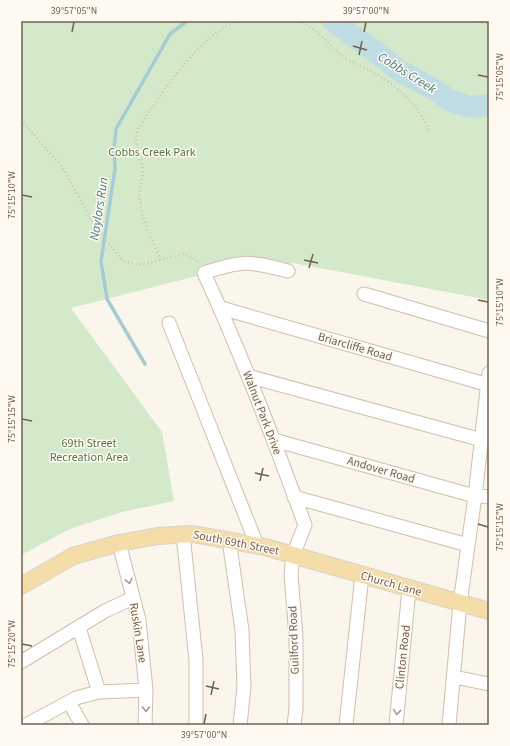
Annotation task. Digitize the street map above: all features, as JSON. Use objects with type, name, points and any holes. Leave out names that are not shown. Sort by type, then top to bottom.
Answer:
[{"type":"main road","name":"South 69th Street","points":[[21,586],[73,556],[119,543],[158,536],[193,534],[257,545],[293,555]]},
{"type":"main road","name":"Church Lane","points":[[293,555],[489,611]]},
{"type":"street","points":[[204,273],[231,264],[258,263],[288,271]]},
{"type":"street","name":"Walnut Park Drive","points":[[204,273],[221,308],[274,440],[305,525],[293,555]]},
{"type":"street","points":[[364,294],[489,331]]},
{"type":"street","name":"Briarcliffe Road","points":[[221,308],[489,381]]},
{"type":"street","points":[[169,323],[257,545]]},
{"type":"street","points":[[248,376],[482,440]]},
{"type":"street","points":[[449,725],[460,603],[489,381]]},
{"type":"street","name":"Andover Road","points":[[274,440],[475,496],[489,497]]},
{"type":"street","points":[[294,497],[468,545]]},
{"type":"street","points":[[183,534],[196,660],[196,725]]},
{"type":"street","points":[[229,540],[242,630],[244,686],[240,725]]},
{"type":"street","name":"Ruskin Lane","points":[[119,543],[139,620],[146,690],[145,725]]},
{"type":"street","name":"Guilford Road","points":[[293,555],[291,574],[296,637],[296,709],[294,725]]},
{"type":"street","points":[[346,725],[362,575]]},
{"type":"street","name":"Clinton Road","points":[[396,725],[409,589]]},
{"type":"street","points":[[21,662],[105,611],[133,598]]},
{"type":"street","points":[[79,628],[99,692]]},
{"type":"street","points":[[442,725],[447,670],[455,646]]},
{"type":"street","points":[[454,677],[489,684]]},
{"type":"street","points":[[26,725],[69,702],[99,692],[146,690]]},
{"type":"street","points":[[69,702],[82,725]]},
{"type":"path","points":[[160,260],[143,217],[139,197],[143,170],[136,140],[137,132],[181,68],[206,41],[229,23],[239,21]]},
{"type":"path","points":[[299,21],[312,28],[344,57],[393,85],[414,103],[423,116],[430,133]]},
{"type":"path","points":[[474,21],[489,24]]},
{"type":"path","points":[[21,120],[63,168],[95,227],[123,261],[142,265],[183,254],[195,259],[204,273]]},
{"type":"green space","name":"Cobbs Creek Park","points":[[21,21],[489,21],[489,300],[293,263],[201,275],[71,308],[162,432],[174,501],[122,512],[70,529],[21,555]]},
{"type":"waterway","name":"Naylors Run","points":[[145,364],[107,299],[101,261],[115,169],[114,148],[116,129],[170,34],[187,21]]},
{"type":"waterway","name":"Cobbs Creek","points":[[333,21],[383,57],[398,70],[432,88],[451,101],[471,107],[489,105]]},
{"type":"park label","name":"69th Street Recreation Area","points":[[89,450]]}]
